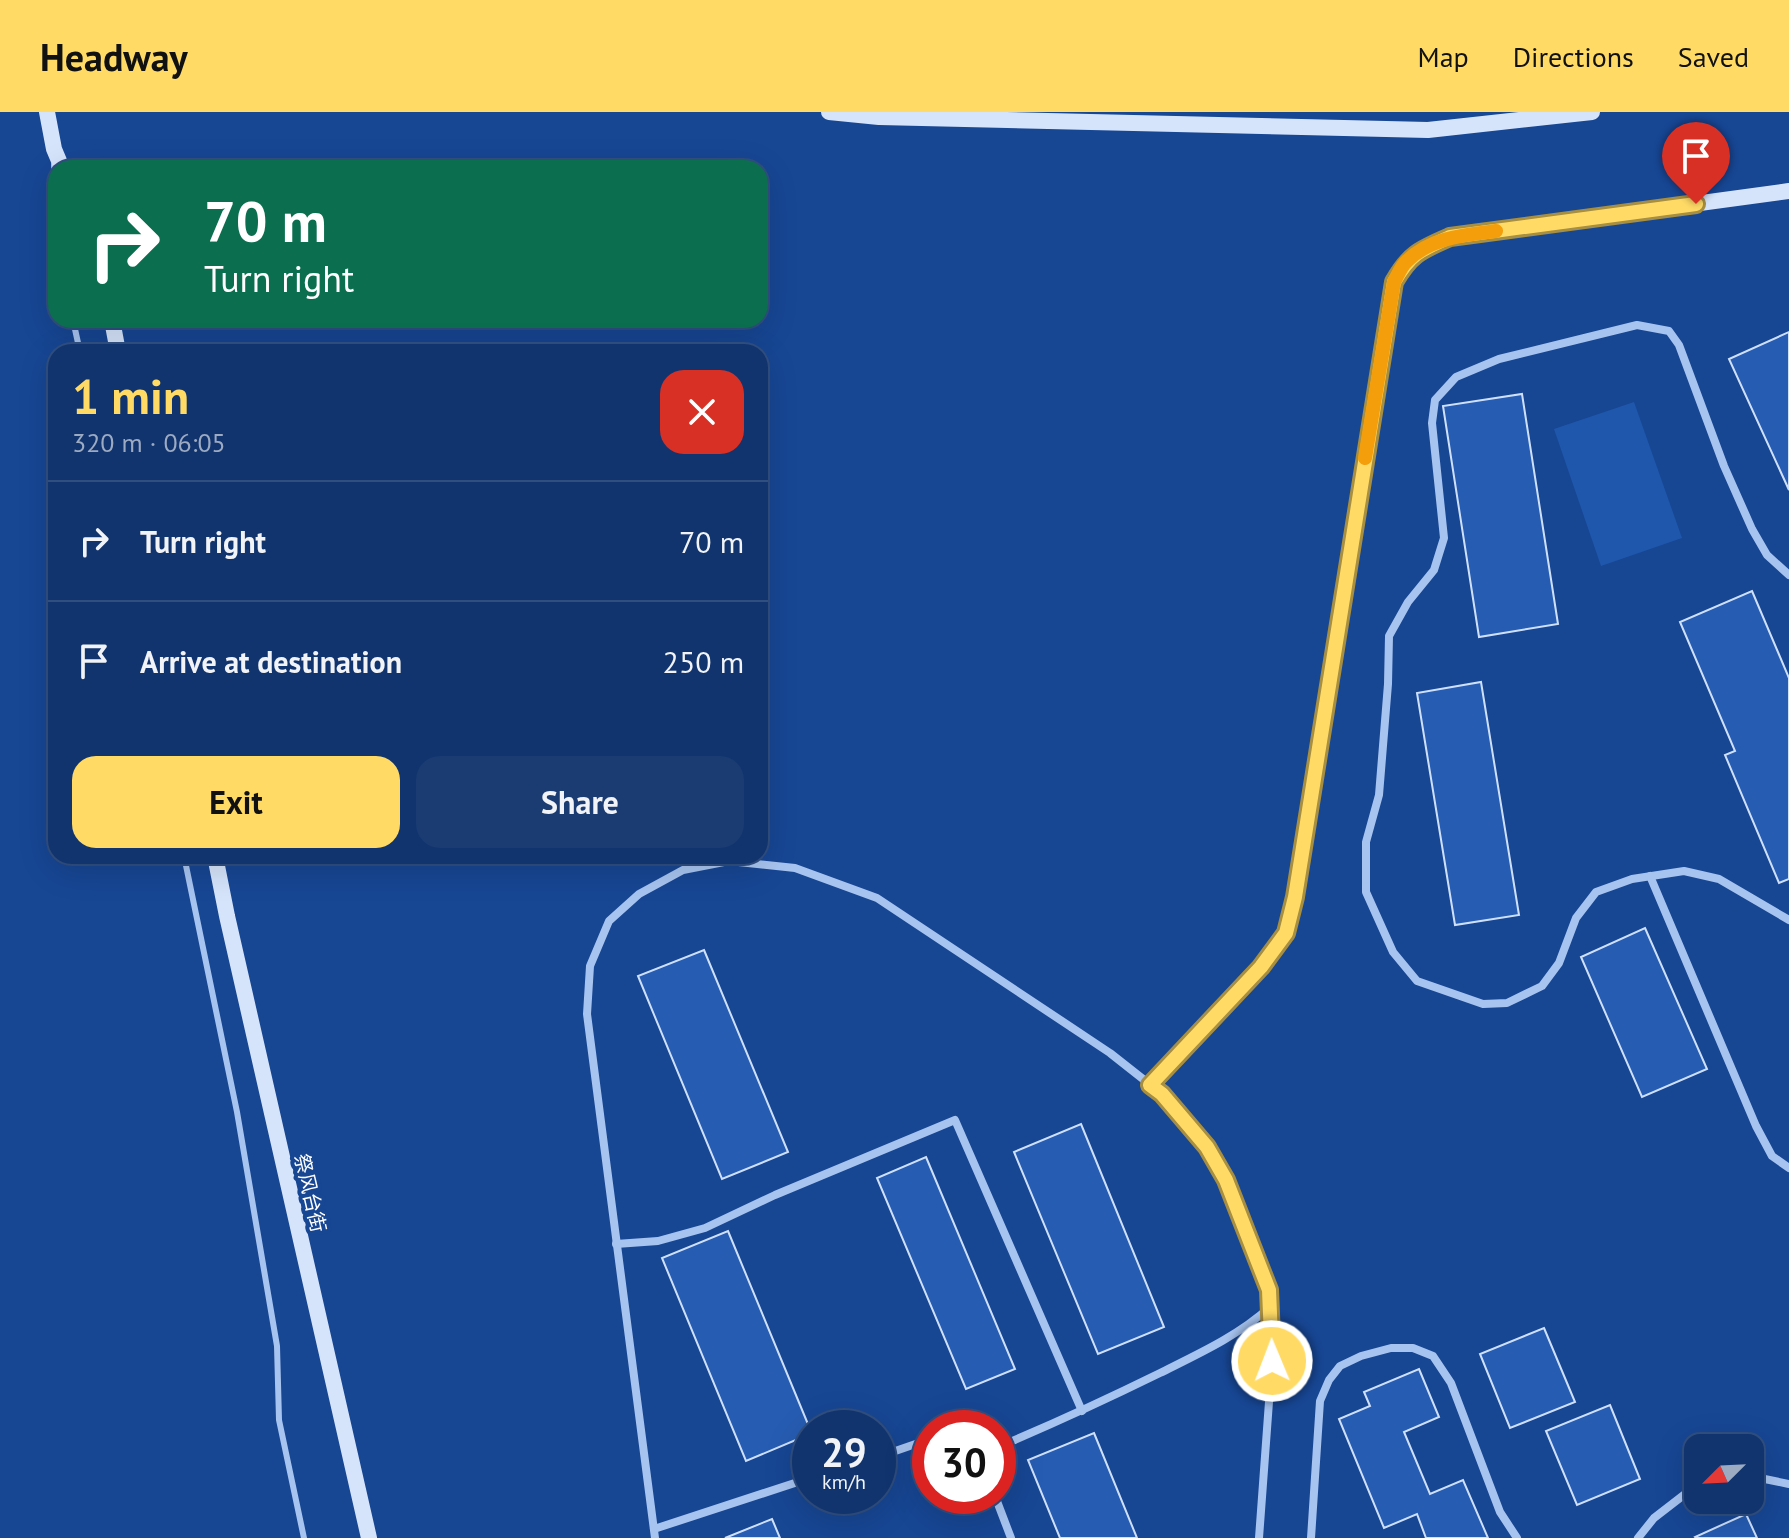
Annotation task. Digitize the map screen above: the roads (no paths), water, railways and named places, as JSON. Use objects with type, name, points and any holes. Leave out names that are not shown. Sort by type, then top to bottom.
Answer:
[{"type":"street","points":[[47,112],[59,160]]},
{"type":"street","points":[[829,112],[879,117],[1428,130],[1592,112]]},
{"type":"street","points":[[1150,1085],[1261,967],[1286,933],[1295,897],[1394,282],[1406,262],[1423,249],[1450,237],[1789,191]]},
{"type":"street","points":[[1789,575],[1767,555],[1752,529],[1724,466],[1679,345],[1669,331],[1637,325],[1499,359],[1456,377],[1435,400],[1432,423],[1444,538],[1434,570],[1408,602],[1389,636],[1379,795],[1366,842],[1366,892],[1393,952],[1417,981],[1483,1004],[1507,1003],[1542,986],[1559,963],[1576,918],[1596,892],[1632,879],[1684,871],[1719,879],[1789,920]]},
{"type":"street","name":"祭风台街","points":[[217,864],[369,1538]]},
{"type":"street","points":[[714,864],[683,870],[639,894],[609,921],[590,966],[587,1014],[655,1534],[792,1485]]},
{"type":"street","points":[[757,864],[795,868],[877,898],[1110,1053],[1162,1094],[1207,1147],[1226,1180],[1269,1290],[1272,1361],[1259,1538]]},
{"type":"street","points":[[1650,876],[1756,1126],[1772,1156],[1789,1168]]},
{"type":"street","points":[[616,1244],[658,1241],[705,1228],[775,1195],[955,1120],[1082,1411]]},
{"type":"street","points":[[1016,1439],[1082,1411],[1212,1347],[1255,1321],[1270,1306]]},
{"type":"street","points":[[1311,1538],[1320,1401],[1329,1380],[1340,1366],[1361,1356],[1391,1348],[1413,1348],[1433,1356],[1451,1383],[1500,1512],[1517,1538]]},
{"type":"street","points":[[1764,1479],[1789,1484]]},
{"type":"street","points":[[1638,1538],[1654,1518],[1684,1495]]},
{"type":"street","points":[[1002,1514],[1011,1538]]},
{"type":"lane","points":[[54,149],[54,160]]},
{"type":"lane","points":[[186,864],[237,1112],[277,1346],[279,1420],[304,1538]]}]
